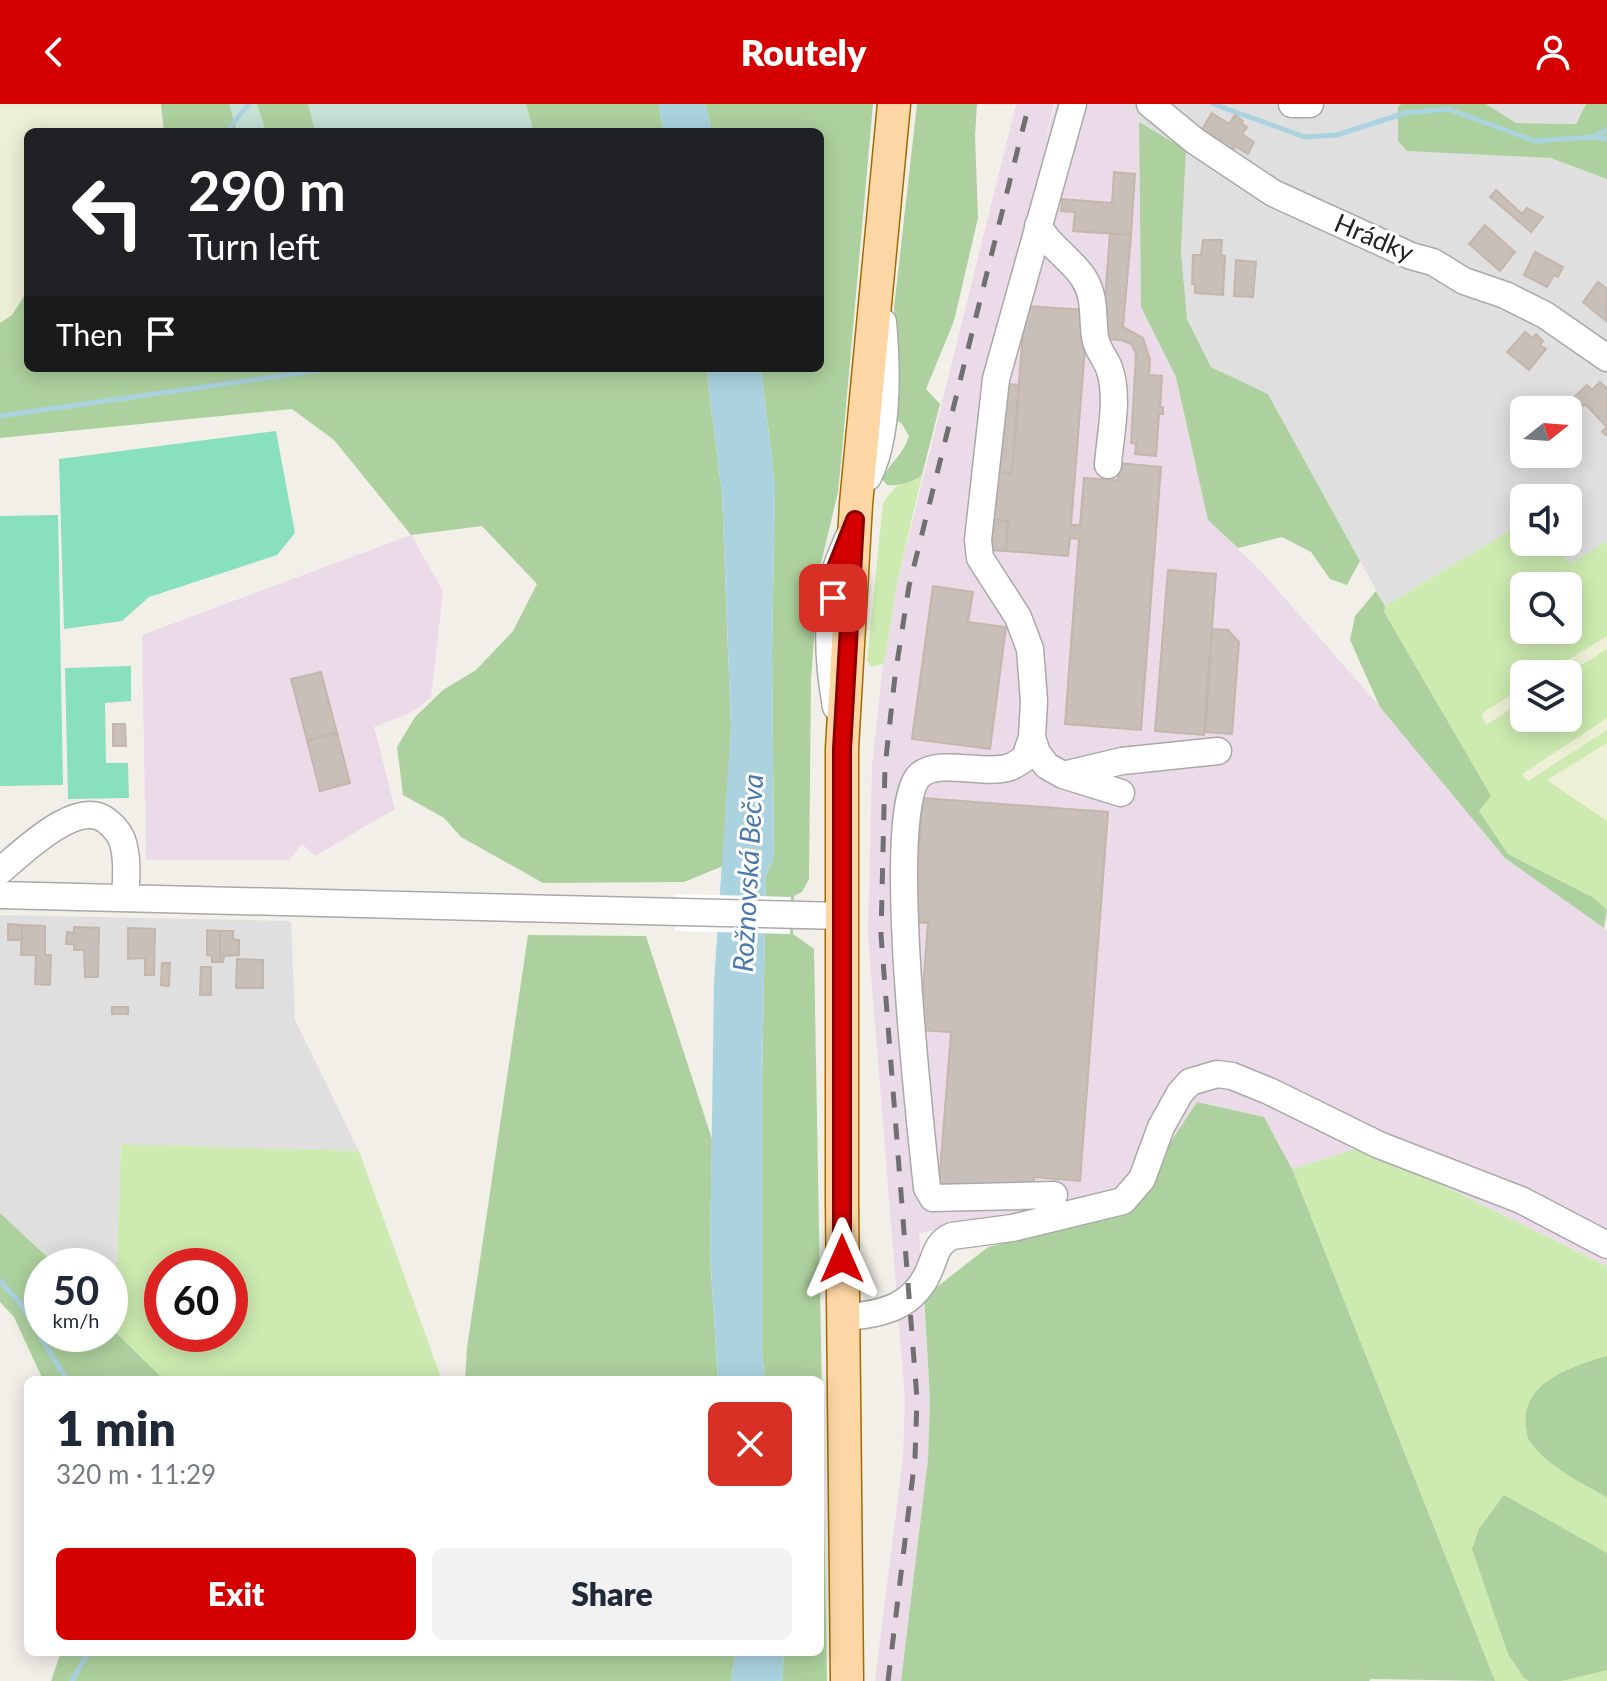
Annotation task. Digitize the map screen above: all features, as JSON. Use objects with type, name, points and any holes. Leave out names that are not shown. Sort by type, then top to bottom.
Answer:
[{"type":"main road","points":[[847,1681],[842,749],[856,507],[894,104]]},
{"type":"street","points":[[1054,1195],[933,1198],[927,1188],[903,921],[908,799],[916,778],[928,769],[1009,768],[1025,758],[1032,737],[1034,701],[1030,649],[1018,617],[980,558],[978,540],[996,379],[1073,104]]},
{"type":"street","name":"Hrádky","points":[[1150,104],[1195,141],[1273,193],[1411,256],[1433,262],[1464,281],[1505,295],[1545,315],[1607,358]]},
{"type":"street","points":[[1292,104],[1310,104]]},
{"type":"street","points":[[1038,226],[1044,238],[1084,278],[1093,297],[1095,336],[1099,353],[1110,369],[1113,393],[1108,465]]},
{"type":"street","points":[[1032,737],[1037,753],[1047,766],[1063,775],[1121,793]]},
{"type":"street","points":[[1063,775],[1122,761],[1218,751]]},
{"type":"street","points":[[0,871],[54,828],[87,814],[103,818],[121,838],[125,855],[125,898]]},
{"type":"street","points":[[0,895],[841,916]]},
{"type":"street","points":[[843,1317],[879,1313],[911,1298],[930,1270],[936,1249],[943,1240],[952,1236],[1012,1228],[1123,1201],[1142,1179],[1161,1127],[1180,1093],[1190,1082],[1217,1074],[1257,1086],[1379,1145],[1521,1200],[1607,1245]]},
{"type":"shaded area","points":[[1016,104],[1054,104],[1044,144],[1056,104],[1122,104],[1130,109],[1139,122],[1141,307],[1176,377],[1208,519],[1259,569],[1398,727],[1505,858],[1607,930],[1607,1266],[1434,1181],[1355,1149],[1292,1169],[1264,1117],[1198,1102],[1122,1216],[1111,1200],[919,1233],[930,1399],[928,1459],[901,1681],[875,1681],[903,1458],[905,1399],[868,935],[872,766],[882,674],[897,584]]},
{"type":"shaded area","points":[[1122,104],[1401,104],[1398,107],[1461,152],[1551,158],[1607,179],[1607,541],[1570,564],[1565,556],[1582,556],[1582,484],[1510,484],[1510,530],[1385,606],[1268,394],[1211,367],[1187,318],[1181,251],[1186,150],[1139,122]]},
{"type":"shaded area","points":[[1486,104],[1586,104],[1576,124],[1516,123]]},
{"type":"shaded area","points":[[411,535],[443,591],[431,698],[410,713],[374,727],[395,809],[315,856],[302,844],[289,860],[146,860],[142,635]]},
{"type":"shaded area","points":[[0,915],[291,921],[295,1020],[359,1151],[121,1145],[117,1248],[38,1248],[0,1213]]},
{"type":"green space","points":[[0,104],[161,104],[164,128],[24,128],[24,296],[12,315],[0,323]]},
{"type":"green space","points":[[161,104],[659,104],[662,128],[164,128]]},
{"type":"green space","points":[[229,104],[257,104],[265,128],[236,128]]},
{"type":"green space","points":[[308,104],[526,104],[533,128],[314,128]]},
{"type":"green space","points":[[705,104],[873,104],[838,492],[819,572],[811,680],[809,879],[802,892],[794,896],[793,934],[814,949],[822,1376],[765,1376],[762,1352],[766,875],[774,857],[772,653],[775,485],[761,372],[824,372],[824,128],[711,128]]},
{"type":"green space","points":[[917,104],[977,104],[978,218],[954,321],[926,389],[940,404],[922,475],[906,483],[887,485],[882,479],[909,436],[895,419],[900,368],[894,356],[894,308]]},
{"type":"green space","points":[[1401,104],[1486,104],[1516,123],[1576,124],[1586,104],[1607,104],[1607,179],[1551,158],[1407,151],[1398,141],[1398,107]]},
{"type":"green space","points":[[1139,122],[1186,150],[1181,251],[1187,319],[1211,367],[1268,394],[1360,561],[1347,585],[1330,579],[1311,552],[1282,537],[1238,548],[1208,520],[1176,377],[1141,307]]},
{"type":"green space","points":[[24,296],[24,372],[707,372],[722,493],[731,727],[723,866],[684,882],[543,883],[461,837],[444,818],[403,795],[397,747],[415,717],[443,690],[476,670],[513,631],[537,584],[482,526],[411,535],[334,440],[292,409],[0,438],[0,323],[12,315]]},
{"type":"green space","points":[[276,431],[295,533],[277,555],[149,597],[122,621],[64,629],[59,459]]},
{"type":"green space","points":[[922,475],[897,584],[884,663],[872,667],[867,661],[883,503],[896,486]]},
{"type":"green space","points":[[58,515],[63,785],[0,786],[0,516]]},
{"type":"green space","points":[[1510,530],[1510,556],[1565,556],[1570,564],[1607,541],[1607,636],[1568,660],[1510,660],[1510,696],[1481,714],[1486,725],[1510,710],[1510,732],[1582,732],[1582,665],[1607,649],[1607,718],[1522,774],[1528,781],[1607,730],[1607,743],[1547,780],[1607,821],[1607,910],[1594,898],[1508,854],[1479,811],[1490,796],[1383,612],[1385,606]]},
{"type":"green space","points":[[1376,591],[1385,606],[1384,612],[1491,796],[1479,811],[1508,854],[1594,898],[1607,910],[1604,928],[1505,858],[1380,707],[1350,640],[1355,616]]},
{"type":"green space","points":[[1607,636],[1607,649],[1582,665],[1582,660],[1568,660]]},
{"type":"green space","points":[[131,666],[131,701],[105,703],[106,763],[128,763],[129,798],[68,799],[65,668]]},
{"type":"green space","points":[[1510,696],[1510,710],[1485,726],[1481,714]]},
{"type":"green space","points":[[1607,718],[1607,730],[1527,781],[1522,773]]},
{"type":"green space","points":[[1607,743],[1607,821],[1547,780]]},
{"type":"green space","points":[[528,935],[646,936],[712,1139],[710,1254],[718,1376],[465,1376]]},
{"type":"green space","points":[[1197,1102],[1264,1117],[1292,1169],[1495,1681],[901,1681],[928,1459],[930,1399],[924,1297],[988,1247],[1122,1216]]},
{"type":"green space","points":[[121,1144],[359,1151],[441,1376],[160,1376],[128,1346],[128,1248],[117,1248]]},
{"type":"green space","points":[[1355,1149],[1434,1181],[1607,1266],[1607,1681],[1495,1681],[1292,1169]]},
{"type":"green space","points":[[0,1213],[38,1248],[24,1248],[24,1339],[14,1317],[0,1302]]},
{"type":"green space","points":[[128,1345],[160,1376],[41,1376],[30,1352],[128,1352]]},
{"type":"green space","points":[[1607,1356],[1607,1497],[1547,1460],[1530,1441],[1526,1426],[1527,1411],[1540,1387],[1565,1371]]},
{"type":"green space","points":[[1504,1495],[1607,1553],[1607,1670],[1561,1681],[1529,1681],[1508,1654],[1472,1549],[1479,1529]]},
{"type":"green space","points":[[824,1512],[827,1681],[782,1681],[784,1656],[824,1656]]},
{"type":"green space","points":[[60,1656],[734,1656],[731,1681],[51,1681]]},
{"type":"water","points":[[659,104],[705,104],[711,128],[662,128]]},
{"type":"water","name":"Rožnovská Bečva","points":[[707,372],[761,372],[775,485],[772,653],[774,857],[766,875],[762,1082],[765,1376],[718,1376],[710,1254],[714,983],[731,727],[722,493]]},
{"type":"water","points":[[734,1656],[784,1656],[782,1681],[731,1681]]},
{"type":"pier","points":[[675,894],[791,897],[790,934],[675,931]]},
{"type":"building","points":[[1212,113],[1229,124],[1235,115],[1243,121],[1242,124],[1247,127],[1242,134],[1254,142],[1248,154],[1235,146],[1233,150],[1226,148],[1201,131]]},
{"type":"building","points":[[1114,172],[1135,174],[1131,235],[1073,231],[1075,212],[1061,211],[1062,199],[1112,203]]},
{"type":"building","points":[[1496,190],[1522,214],[1527,208],[1543,217],[1531,232],[1490,197]]},
{"type":"building","points":[[1485,225],[1515,252],[1500,271],[1469,244]]},
{"type":"building","points":[[1110,233],[1131,235],[1123,327],[1143,338],[1150,360],[1149,375],[1162,376],[1160,407],[1163,407],[1163,414],[1159,414],[1156,456],[1135,454],[1136,444],[1131,443],[1136,353],[1131,344],[1102,339]]},
{"type":"building","points":[[1203,240],[1222,240],[1221,255],[1225,256],[1223,295],[1195,293],[1195,284],[1192,284],[1193,255],[1201,255]]},
{"type":"building","points":[[1535,252],[1563,267],[1547,287],[1524,275]]},
{"type":"building","points":[[1236,260],[1256,262],[1253,297],[1234,296]]},
{"type":"building","points":[[1598,282],[1607,289],[1606,321],[1583,302]]},
{"type":"building","points":[[1025,306],[1088,310],[1071,525],[1080,525],[1084,478],[1118,480],[1119,463],[1161,467],[1141,730],[1065,724],[1079,539],[1070,538],[1068,556],[1006,551],[1008,521],[990,519],[994,472],[1012,474]]},
{"type":"building","points":[[1525,332],[1533,338],[1536,334],[1543,341],[1540,345],[1546,349],[1529,370],[1507,352]]},
{"type":"building","points":[[1600,382],[1607,389],[1607,427],[1585,404],[1582,406],[1582,396],[1575,396],[1587,385],[1592,390]]},
{"type":"building","points":[[1000,383],[1019,385],[1012,474],[994,472]]},
{"type":"building","points":[[990,519],[1008,521],[1006,551],[988,550]]},
{"type":"building","points":[[1168,570],[1216,574],[1204,735],[1155,731]]},
{"type":"building","points":[[933,586],[973,592],[968,622],[1006,627],[990,749],[912,739]]},
{"type":"building","points":[[1212,629],[1228,630],[1239,642],[1232,734],[1205,732]]},
{"type":"building","points":[[321,672],[337,733],[307,740],[291,679]]},
{"type":"building","points":[[113,724],[125,724],[126,746],[113,746]]},
{"type":"building","points":[[337,733],[350,783],[320,791],[307,740]]},
{"type":"building","points":[[923,798],[1108,812],[1080,1181],[1034,1177],[1033,1193],[939,1185],[951,1032],[920,1030],[928,923],[913,922]]},
{"type":"building","points":[[8,924],[22,925],[22,940],[8,940]]},
{"type":"building","points":[[22,925],[45,926],[45,955],[51,955],[50,985],[35,984],[36,955],[21,955]]},
{"type":"building","points":[[74,927],[99,928],[98,977],[85,977],[84,950],[74,950],[74,944],[66,944],[67,932],[74,933]]},
{"type":"building","points":[[128,928],[155,929],[154,975],[145,975],[145,958],[128,959]]},
{"type":"building","points":[[207,930],[220,931],[220,962],[212,962],[212,956],[207,955]]},
{"type":"building","points":[[220,931],[233,931],[233,939],[239,940],[239,955],[224,956],[223,962],[220,962]]},
{"type":"building","points":[[237,959],[263,960],[263,988],[236,988]]},
{"type":"building","points":[[162,963],[170,963],[169,986],[161,985]]},
{"type":"building","points":[[201,967],[211,967],[211,995],[200,995]]},
{"type":"building","points":[[112,1007],[128,1007],[128,1014],[112,1014]]},
{"type":"waterway","points":[[229,128],[249,104]]},
{"type":"waterway","points":[[1213,104],[1305,137],[1337,135],[1405,113],[1448,109],[1535,141],[1593,137],[1607,130]]},
{"type":"waterway","points":[[1593,137],[1607,139]]},
{"type":"waterway","points":[[0,416],[309,372]]},
{"type":"waterway","points":[[0,1281],[19,1302],[65,1376]]},
{"type":"waterway","points":[[72,1681],[86,1656]]},
{"type":"railway","points":[[888,1681],[915,1458],[917,1399],[881,935],[885,767],[909,586],[1029,104]]},
{"type":"route","points":[[833,598],[836,568],[855,520],[842,749],[842,1259]]}]
